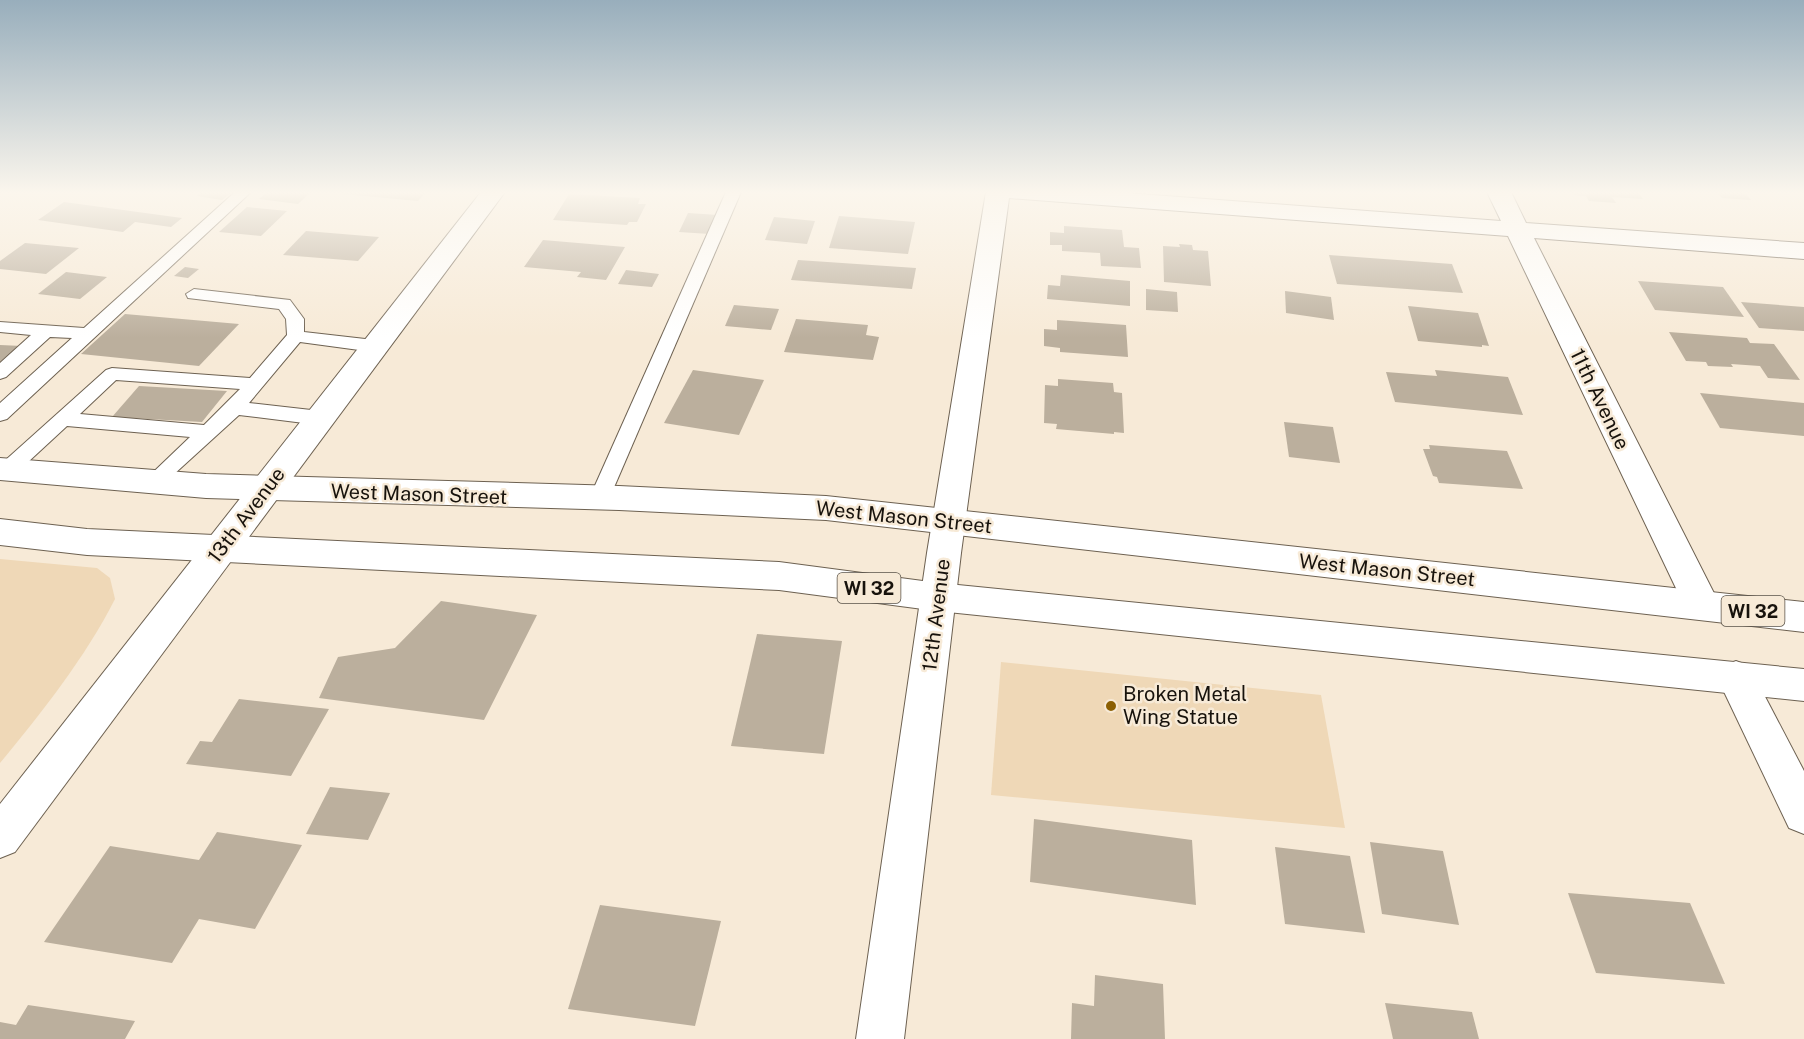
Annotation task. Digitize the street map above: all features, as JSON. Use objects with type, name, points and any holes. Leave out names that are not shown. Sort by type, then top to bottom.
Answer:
[{"type":"street","name":"13th Avenue","points":[[0,838],[456,240]]},
{"type":"street","name":"12th Avenue","points":[[880,1039],[938,597],[991,240]]},
{"type":"street","name":"11th Avenue","points":[[1522,240],[1702,605]]},
{"type":"street","points":[[1660,240],[1804,251]]},
{"type":"street","name":"West Mason Street","points":[[3,469],[266,488],[752,503],[826,508],[1804,617]]},
{"type":"street","name":"WI 32","points":[[0,532],[87,542],[779,576],[938,597],[1804,685]]},
{"type":"street","points":[[1736,677],[1804,814]]},
{"type":"lane","points":[[0,414],[8,398],[88,334],[191,240]]},
{"type":"lane","points":[[599,499],[713,240]]},
{"type":"lane","points":[[154,481],[235,408],[296,336],[295,319],[284,304],[194,294]]},
{"type":"lane","points":[[2,329],[88,334]]},
{"type":"lane","points":[[0,373],[46,331]]},
{"type":"lane","points":[[296,336],[374,346]]},
{"type":"lane","points":[[3,469],[112,374],[255,384]]},
{"type":"lane","points":[[235,408],[320,418]]},
{"type":"lane","points":[[63,419],[208,432]]},
{"type":"shaded area","points":[[0,559],[97,568],[110,578],[115,599],[77,663],[0,763]]},
{"type":"shaded area","points":[[1001,662],[1321,695],[1345,828],[991,795]]},
{"type":"building","points":[[297,240],[376,240],[358,261],[283,255]]},
{"type":"building","points":[[543,240],[625,247],[606,280],[577,277],[581,272],[524,267]]},
{"type":"building","points":[[770,240],[808,240],[807,244]]},
{"type":"building","points":[[831,240],[911,240],[908,254],[829,248]]},
{"type":"building","points":[[1050,240],[1123,240],[1124,247],[1139,248],[1141,268],[1101,266],[1100,253],[1062,251],[1062,245],[1050,245]]},
{"type":"building","points":[[25,243],[79,248],[46,274],[0,269],[0,261]]},
{"type":"building","points":[[1179,244],[1192,245],[1193,250],[1208,251],[1211,286],[1164,282],[1163,246],[1180,247]]},
{"type":"building","points":[[1329,255],[1452,264],[1463,293],[1337,284]]},
{"type":"building","points":[[798,260],[916,268],[912,289],[791,280]]},
{"type":"building","points":[[185,267],[199,269],[188,278],[174,276]]},
{"type":"building","points":[[626,270],[659,274],[652,287],[618,284]]},
{"type":"building","points":[[66,272],[107,277],[80,299],[38,294]]},
{"type":"building","points":[[1061,275],[1130,281],[1130,306],[1047,299],[1048,285],[1060,286]]},
{"type":"building","points":[[1638,281],[1723,287],[1744,317],[1655,310]]},
{"type":"building","points":[[1146,289],[1177,292],[1178,312],[1146,310]]},
{"type":"building","points":[[1285,291],[1331,297],[1334,320],[1286,313]]},
{"type":"building","points":[[1741,302],[1804,307],[1804,331],[1759,328]]},
{"type":"building","points":[[734,305],[779,309],[771,330],[725,326]]},
{"type":"building","points":[[1408,306],[1478,313],[1489,346],[1418,341]]},
{"type":"building","points":[[125,314],[239,324],[199,366],[81,354]]},
{"type":"building","points":[[796,319],[868,325],[866,335],[879,337],[873,360],[784,352]]},
{"type":"building","points":[[1057,320],[1126,325],[1128,357],[1060,352],[1060,348],[1044,346],[1044,329],[1057,330]]},
{"type":"building","points":[[1669,332],[1747,338],[1750,343],[1774,344],[1800,380],[1768,378],[1760,366],[1731,364],[1733,367],[1708,366],[1706,362],[1686,361]]},
{"type":"building","points":[[0,345],[22,346],[0,367]]},
{"type":"building","points":[[693,370],[764,380],[739,435],[664,423]]},
{"type":"building","points":[[1435,370],[1508,377],[1523,415],[1395,402],[1386,372],[1437,376]]},
{"type":"building","points":[[1058,379],[1113,383],[1114,392],[1122,393],[1124,433],[1056,429],[1057,424],[1044,423],[1045,385],[1058,386]]},
{"type":"building","points":[[139,386],[227,391],[202,422],[112,417]]},
{"type":"building","points":[[1700,393],[1804,403],[1804,436],[1720,428]]},
{"type":"building","points":[[1284,422],[1333,427],[1340,463],[1289,457]]},
{"type":"building","points":[[1429,445],[1507,451],[1523,489],[1439,483],[1437,477],[1433,476],[1423,449],[1430,449]]},
{"type":"building","points":[[441,601],[537,615],[484,720],[319,698],[338,657],[395,648]]},
{"type":"building","points":[[757,634],[842,641],[824,754],[731,746]]},
{"type":"building","points":[[239,699],[329,709],[291,776],[186,764],[200,741],[212,742]]},
{"type":"building","points":[[330,787],[390,793],[368,840],[306,834]]},
{"type":"building","points":[[1034,819],[1192,840],[1196,905],[1030,882]]},
{"type":"building","points":[[217,832],[302,845],[255,929],[199,919],[172,963],[44,942],[110,846],[199,860]]},
{"type":"building","points":[[1370,842],[1443,851],[1459,925],[1382,914]]},
{"type":"building","points":[[1275,847],[1350,856],[1365,933],[1285,924]]},
{"type":"building","points":[[1568,893],[1690,903],[1725,984],[1596,973]]},
{"type":"building","points":[[600,905],[721,921],[695,1026],[568,1009]]},
{"type":"building","points":[[1095,975],[1163,984],[1165,1039],[1071,1039],[1072,1003],[1094,1006]]},
{"type":"building","points":[[1385,1003],[1472,1012],[1479,1039],[1393,1039]]},
{"type":"building","points":[[28,1005],[135,1021],[125,1039],[0,1039],[0,1022],[16,1025]]},
{"type":"place","name":"Broken Metal Wing Statue","points":[[1111,706]]}]
